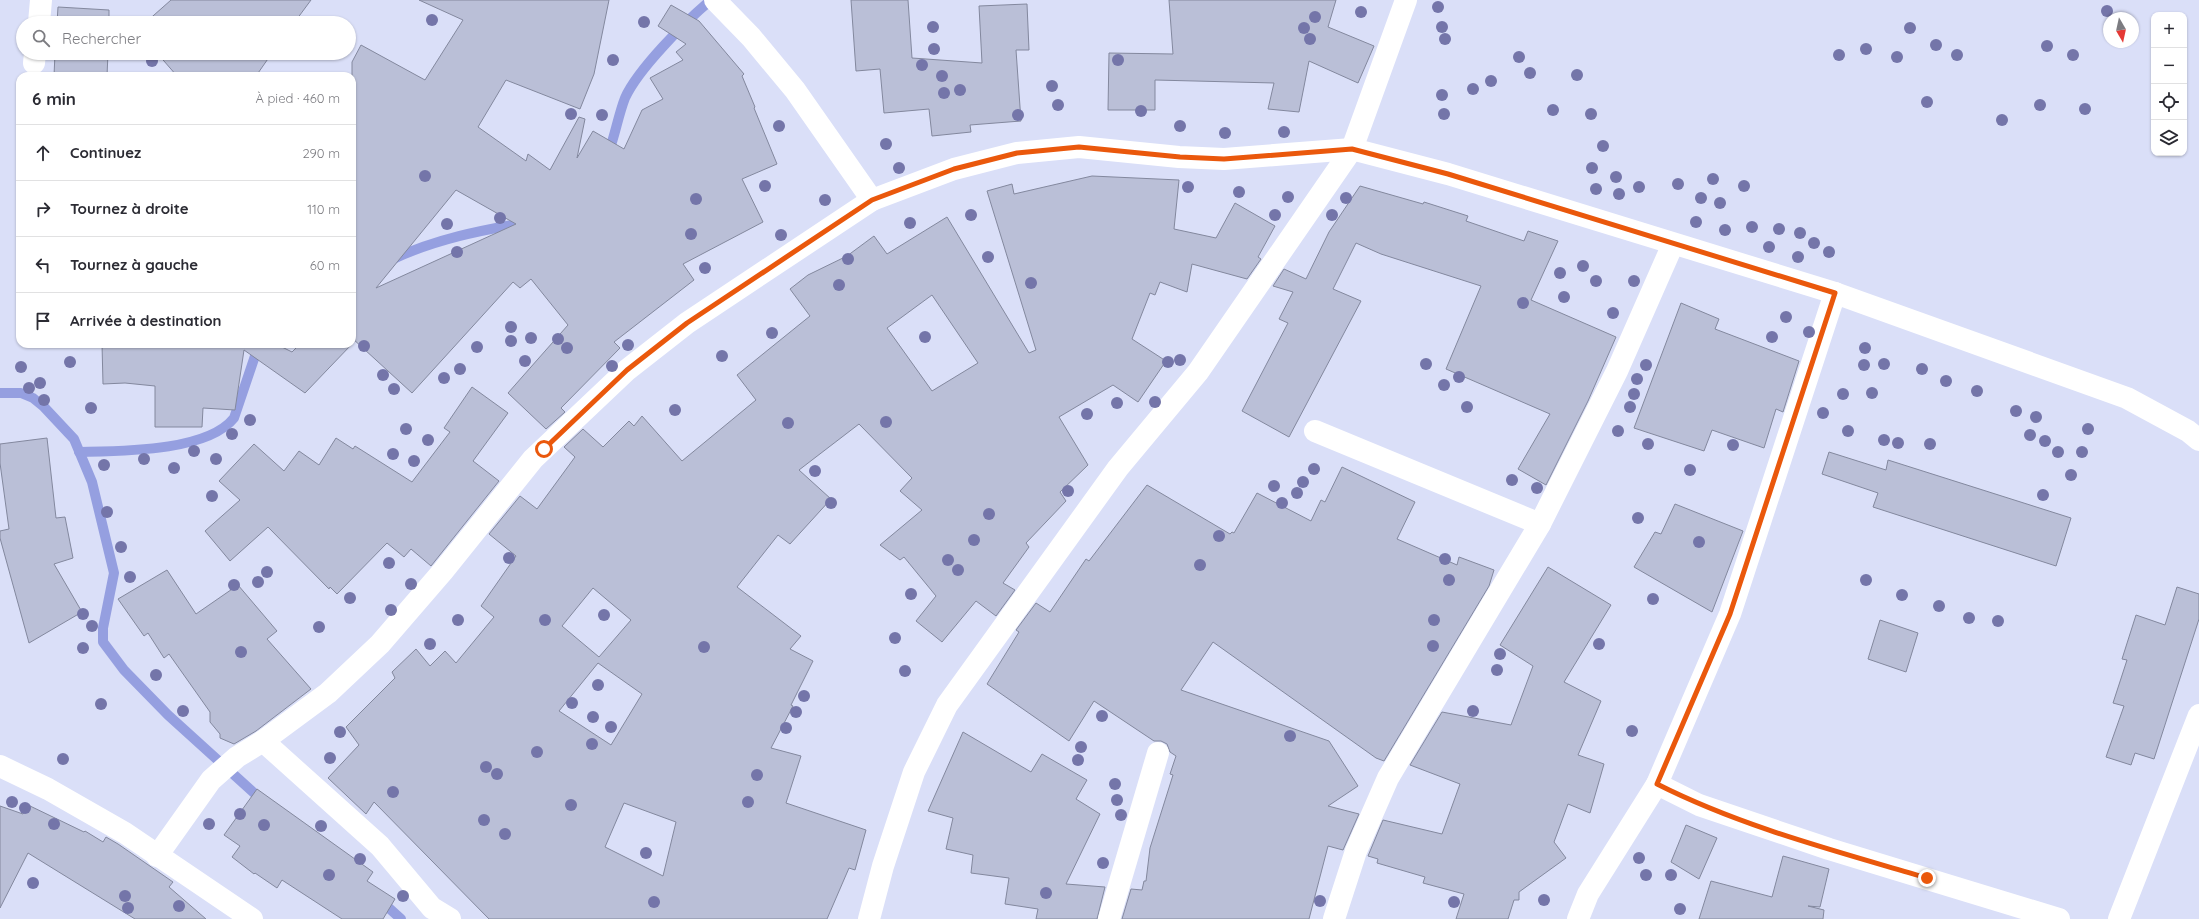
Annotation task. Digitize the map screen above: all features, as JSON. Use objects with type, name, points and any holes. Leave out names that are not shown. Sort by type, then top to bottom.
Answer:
[{"type":"street","points":[[40,16],[41,0]]},
{"type":"street","points":[[715,0],[751,37],[795,90],[872,200]]},
{"type":"street","points":[[870,919],[883,866],[914,772],[948,705],[1118,468],[1198,372],[1352,149],[1406,0]]},
{"type":"street","points":[[157,856],[211,780],[237,757],[262,741],[328,693],[380,644],[443,571],[533,459],[627,370],[687,323],[872,200],[954,169],[1017,153],[1079,147],[1180,157],[1224,159],[1352,149],[1448,174],[1835,293],[2126,398],[2188,431],[2199,440]]},
{"type":"street","points":[[1334,919],[1356,851],[1388,778],[1540,524],[1618,371],[1673,244]]},
{"type":"street","points":[[1578,919],[1588,894],[1657,784],[1730,614],[1835,293]]},
{"type":"street","points":[[1315,431],[1540,524]]},
{"type":"street","points":[[2119,919],[2199,715]]},
{"type":"street","points":[[262,741],[380,846],[432,908],[450,919]]},
{"type":"street","points":[[1109,919],[1158,754]]},
{"type":"street","points":[[0,766],[48,789],[125,833],[252,919]]},
{"type":"street","points":[[1657,784],[1699,805],[1829,849],[2059,919]]},
{"type":"building","points":[[171,0],[311,0],[299,16],[153,16]]},
{"type":"building","points":[[419,0],[609,0],[594,74],[580,109],[506,80],[478,127],[526,161],[528,154],[550,170],[579,117],[585,119],[577,158],[593,131],[624,149],[642,110],[663,99],[650,78],[683,60],[676,52],[686,44],[658,26],[671,5],[699,21],[744,74],[742,76],[777,164],[742,179],[763,222],[683,264],[694,280],[614,342],[620,348],[561,408],[565,412],[546,429],[508,393],[568,325],[531,279],[520,288],[513,282],[412,393],[356,342],[356,72],[352,72],[352,62],[353,60],[356,60],[356,54],[361,45],[425,80],[463,20]],"holes":[[[456,190],[516,224],[376,288]]]},
{"type":"building","points":[[851,0],[908,0],[912,58],[982,63],[979,6],[1027,4],[1029,50],[1016,50],[1021,121],[970,125],[971,132],[932,136],[929,109],[884,113],[880,69],[856,71]]},
{"type":"building","points":[[1169,0],[1336,0],[1328,27],[1374,46],[1358,83],[1309,61],[1299,112],[1268,109],[1274,83],[1155,80],[1155,110],[1108,110],[1109,53],[1173,54]]},
{"type":"building","points":[[58,7],[109,10],[109,16],[57,16]]},
{"type":"building","points":[[55,60],[108,60],[107,72],[54,72]]},
{"type":"building","points":[[163,60],[267,60],[259,72],[174,72]]},
{"type":"building","points":[[1092,176],[1179,180],[1174,229],[1216,238],[1235,203],[1275,226],[1258,257],[1261,259],[1247,279],[1192,264],[1187,292],[1160,282],[1155,295],[1150,293],[1132,339],[1166,361],[1138,402],[1113,385],[1059,417],[1088,465],[1060,492],[1066,501],[1026,543],[1029,547],[1003,583],[1015,590],[996,616],[976,601],[942,642],[916,621],[936,596],[904,557],[900,560],[880,545],[922,510],[900,491],[912,478],[859,424],[799,470],[831,499],[790,544],[778,535],[737,587],[801,636],[790,649],[813,661],[791,705],[793,706],[771,748],[801,756],[786,803],[866,830],[855,870],[849,868],[827,919],[489,919],[374,802],[366,814],[328,778],[359,745],[346,727],[395,678],[392,672],[416,649],[430,666],[445,651],[456,663],[494,617],[481,606],[516,556],[489,534],[520,496],[537,509],[575,457],[564,447],[583,429],[603,447],[629,421],[634,426],[642,416],[682,461],[756,400],[737,375],[810,316],[790,289],[808,275],[847,256],[874,236],[887,254],[947,217],[1029,353],[1036,350],[987,191],[1012,184],[1014,194]],"holes":[[[932,295],[978,363],[932,391],[887,328]],[[593,588],[631,620],[599,657],[562,626]],[[598,663],[642,694],[611,745],[559,711]],[[624,803],[676,822],[663,876],[605,847]]]},
{"type":"building","points":[[1360,186],[1423,204],[1424,202],[1468,216],[1466,221],[1524,241],[1528,231],[1558,241],[1531,300],[1616,337],[1588,401],[1546,485],[1518,469],[1550,414],[1446,369],[1481,286],[1381,254],[1356,243],[1333,289],[1361,301],[1289,437],[1242,411],[1288,323],[1279,319],[1293,292],[1273,286],[1284,269],[1306,279],[1329,232]]},
{"type":"building","points":[[1681,303],[1719,319],[1715,329],[1799,361],[1783,412],[1776,409],[1764,448],[1712,430],[1704,451],[1634,428]]},
{"type":"building","points":[[102,348],[284,348],[292,352],[296,348],[348,348],[305,393],[244,350],[235,410],[203,408],[202,427],[155,427],[155,386],[125,383],[103,384]]},
{"type":"building","points":[[472,387],[508,413],[473,461],[499,481],[431,566],[411,549],[404,557],[387,543],[337,594],[330,587],[329,589],[268,527],[230,561],[205,531],[240,500],[219,481],[254,444],[284,471],[299,451],[319,465],[336,438],[353,449],[355,446],[412,482],[450,432],[444,428]]},
{"type":"building","points":[[47,438],[56,518],[65,517],[73,558],[54,564],[82,612],[29,643],[0,538],[0,531],[9,529],[0,463],[0,444]]},
{"type":"building","points":[[1829,452],[1886,470],[1888,460],[2071,518],[2056,566],[1873,507],[1878,493],[1822,474]]},
{"type":"building","points":[[1342,467],[1415,502],[1397,539],[1457,565],[1459,557],[1494,570],[1489,586],[1384,761],[1376,758],[1213,642],[1181,690],[1329,741],[1358,786],[1328,806],[1359,814],[1343,850],[1328,846],[1309,919],[1122,919],[1131,889],[1142,890],[1144,881],[1146,881],[1150,848],[1173,775],[1170,774],[1176,756],[1170,752],[1167,744],[1161,741],[1154,741],[1094,701],[1069,741],[987,684],[1019,632],[1016,630],[1036,603],[1050,612],[1086,559],[1089,561],[1147,485],[1230,534],[1232,532],[1234,533],[1257,493],[1311,521],[1321,500],[1325,502]]},
{"type":"building","points":[[1675,504],[1743,531],[1712,612],[1634,567],[1655,532],[1661,534]]},
{"type":"building","points":[[1548,567],[1611,605],[1564,682],[1601,701],[1578,755],[1604,764],[1590,813],[1568,804],[1554,842],[1566,858],[1519,892],[1519,900],[1514,900],[1508,919],[1456,919],[1464,894],[1423,883],[1425,877],[1377,863],[1378,859],[1368,856],[1383,820],[1442,834],[1460,784],[1410,765],[1442,712],[1511,725],[1533,666],[1500,645]]},
{"type":"building","points":[[167,570],[196,614],[238,585],[277,631],[267,639],[311,689],[256,731],[234,744],[220,738],[220,734],[210,722],[210,712],[169,654],[164,658],[148,633],[144,636],[118,599]]},
{"type":"building","points":[[2177,587],[2199,594],[2199,619],[2154,759],[2135,753],[2131,765],[2106,757],[2124,706],[2113,703],[2127,660],[2122,659],[2136,615],[2165,625]]},
{"type":"building","points":[[1880,620],[1918,633],[1906,672],[1868,659]]},
{"type":"building","points":[[963,732],[1031,772],[1042,754],[1087,780],[1076,799],[1100,814],[1066,884],[1105,887],[1097,919],[1036,919],[1038,909],[1005,904],[1009,878],[971,873],[973,855],[946,849],[953,818],[928,811]]},
{"type":"building","points":[[257,789],[373,872],[367,881],[395,899],[383,919],[342,919],[282,880],[277,888],[255,873],[254,874],[232,857],[240,846],[224,835]]},
{"type":"building","points":[[28,805],[84,832],[85,831],[103,842],[106,837],[118,844],[173,882],[169,887],[206,919],[135,919],[28,853],[0,908],[0,806],[23,814]]},
{"type":"building","points":[[1686,825],[1717,838],[1699,879],[1671,862]]},
{"type":"building","points":[[1783,856],[1829,869],[1820,907],[1808,906],[1824,910],[1823,919],[1699,919],[1711,881],[1772,897]]},
{"type":"waterway","points":[[608,154],[625,98],[631,86],[640,73],[664,46],[711,0]]},
{"type":"waterway","points":[[391,260],[425,246],[459,236],[529,222]]},
{"type":"waterway","points":[[79,452],[139,450],[162,447],[204,438],[221,429],[234,418],[258,348]]},
{"type":"waterway","points":[[0,393],[21,393],[33,398],[44,407],[74,439],[92,482],[114,573],[103,628],[103,642],[124,670],[168,715],[264,802]]},
{"type":"waterway","points":[[380,900],[401,919]]},
{"type":"route","points":[[544,449],[627,370],[687,323],[762,275],[872,200],[954,169],[1017,153],[1079,147],[1180,157],[1224,159],[1352,149],[1448,174],[1835,293],[1730,614],[1657,784],[1699,805],[1829,849],[1927,878]]}]
